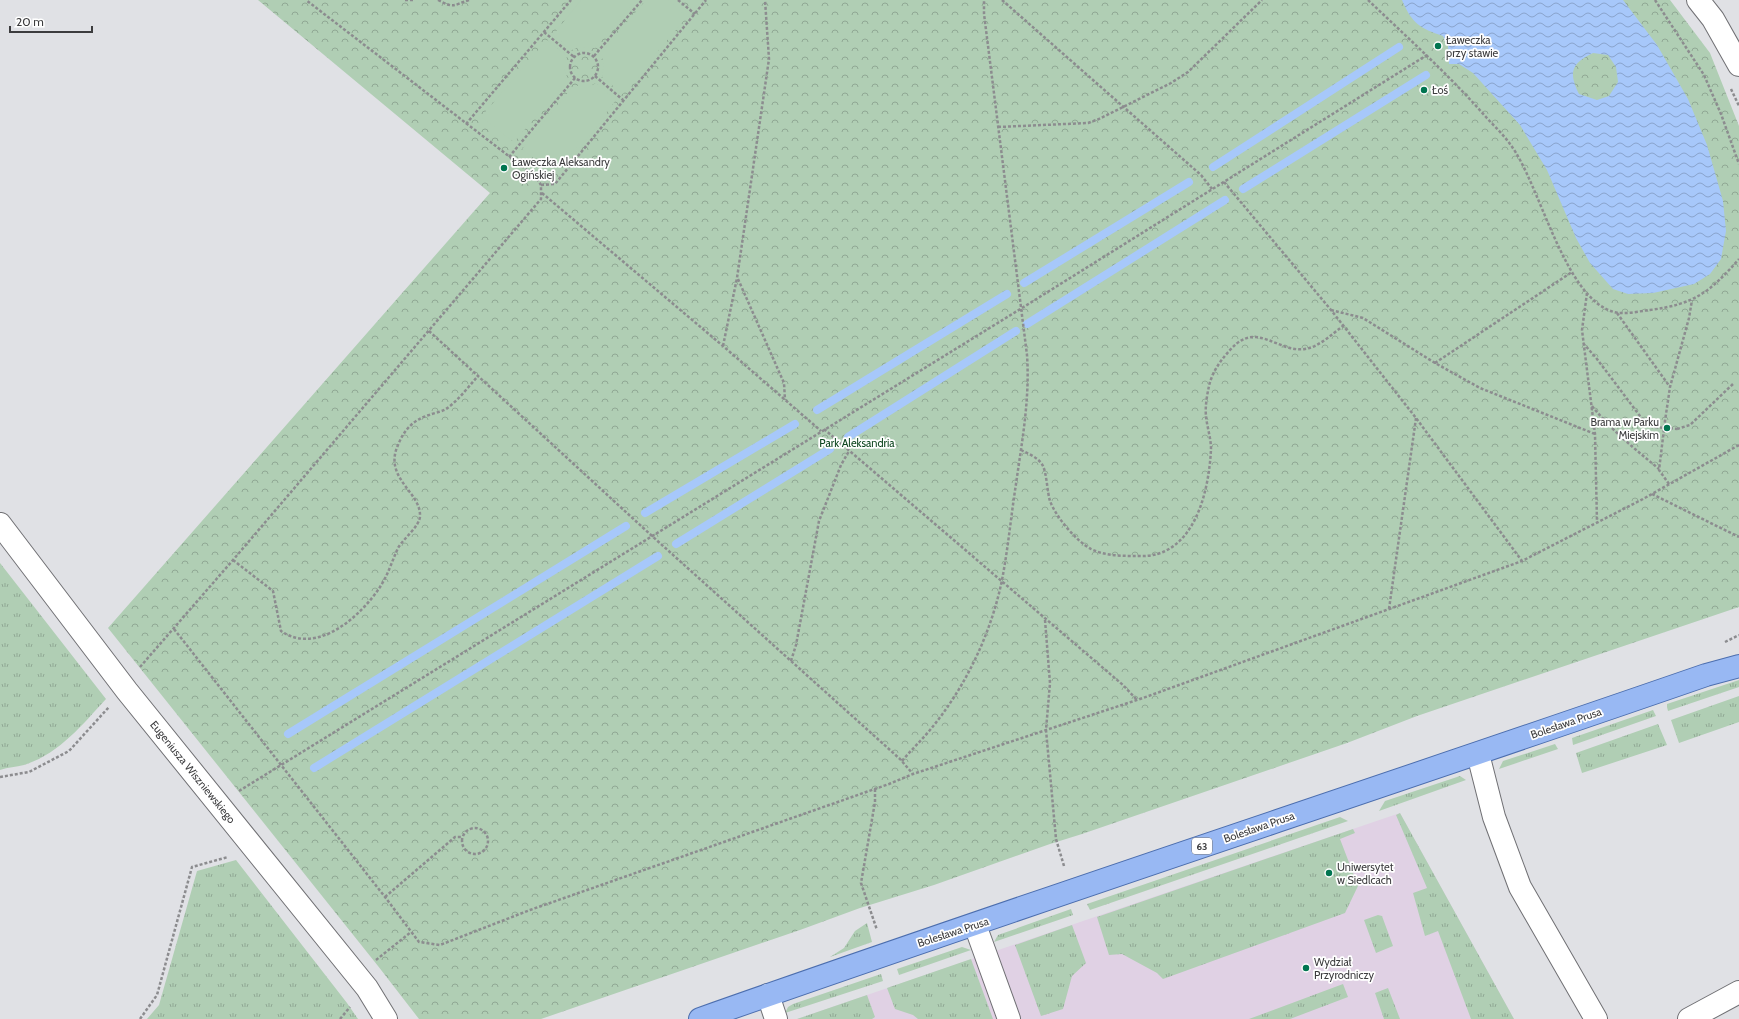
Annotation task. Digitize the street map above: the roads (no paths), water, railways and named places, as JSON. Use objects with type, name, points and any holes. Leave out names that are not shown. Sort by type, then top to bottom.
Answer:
[{"type":"main road","name":"Bolesława Prusa","points":[[1706,675],[1739,651]]},
{"type":"main road","name":"Bolesława Prusa","points":[[700,1019],[885,954],[975,925],[1342,798],[1478,754],[1706,675],[1739,666]]},
{"type":"street","points":[[1698,0],[1713,19],[1739,65]]},
{"type":"street","name":"Eugeniusza Wiszniewskiego","points":[[0,524],[127,691],[367,988],[386,1019]]},
{"type":"street","points":[[1478,754],[1494,817],[1520,887],[1596,1019]]},
{"type":"street","points":[[975,925],[1009,1019]]},
{"type":"street","points":[[1689,1019],[1739,992]]},
{"type":"street","points":[[768,995],[776,1019]]},
{"type":"water","points":[[1402,0],[1623,0],[1657,45],[1688,99],[1707,145],[1723,201],[1726,231],[1721,259],[1710,274],[1694,284],[1653,293],[1628,294],[1613,289],[1590,263],[1576,238],[1547,170],[1520,125],[1473,73],[1459,64],[1449,64],[1448,45],[1443,36],[1418,24],[1409,15]],"holes":[[[1593,53],[1608,55],[1616,67],[1618,82],[1609,96],[1597,100],[1579,94],[1573,75],[1576,65],[1585,57]]]},
{"type":"waterway","points":[[1213,167],[1399,47]]},
{"type":"waterway","points":[[1243,189],[1426,75]]},
{"type":"waterway","points":[[1024,283],[1189,182]]},
{"type":"waterway","points":[[1027,324],[1225,200]]},
{"type":"waterway","points":[[817,410],[1007,294]]},
{"type":"waterway","points":[[848,437],[1016,331]]},
{"type":"waterway","points":[[645,513],[795,424]]},
{"type":"waterway","points":[[676,544],[830,449]]},
{"type":"waterway","points":[[288,734],[626,526]]},
{"type":"waterway","points":[[314,768],[658,556]]},
{"type":"place","name":"Ławeczka przy stawie","points":[[1438,46]]},
{"type":"place","name":"Łoś","points":[[1424,90]]},
{"type":"place","name":"Ławeczka Aleksandry Ogińskiej","points":[[504,168]]},
{"type":"place","name":"Brama w Parku Miejskim","points":[[1667,428]]},
{"type":"place","name":"Uniwersytet w Siedlcach","points":[[1329,873]]},
{"type":"place","name":"Wydział Przyrodniczy","points":[[1306,968]]},
{"type":"park label","name":"Park Aleksandria","points":[[857,443]]}]
